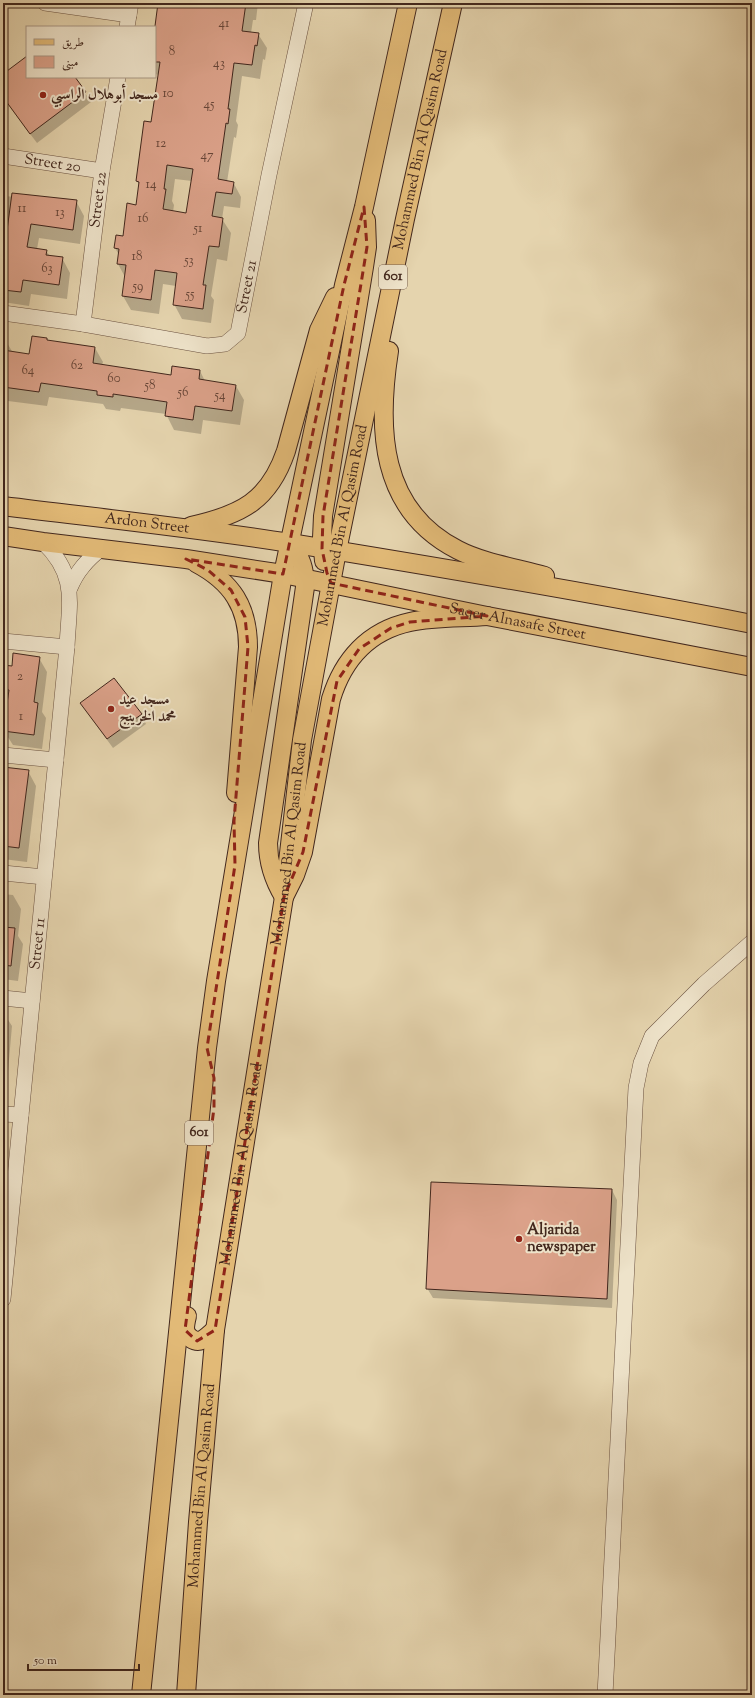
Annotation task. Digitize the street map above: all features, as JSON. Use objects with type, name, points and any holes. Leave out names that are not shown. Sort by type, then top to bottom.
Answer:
[{"type":"main road","name":"601","points":[[140,1692],[207,1048],[216,981],[283,574],[344,285],[364,207],[408,3]]},
{"type":"main road","name":"Mohammed Bin Al Qasim Road","points":[[186,1695],[198,1522],[215,1330],[284,897],[302,740],[331,583],[330,550],[453,3]]},
{"type":"main road","points":[[330,550],[322,527],[367,247],[367,227],[364,207]]},
{"type":"main road","points":[[405,219],[402,268],[386,370],[383,436],[390,471],[413,515],[426,529],[443,542],[459,550],[483,559],[634,601]]},
{"type":"main road","points":[[181,528],[211,521],[240,510],[253,502],[274,479],[286,451],[319,330],[330,306],[344,285]]},
{"type":"main road","name":"Ardon Street","points":[[3,506],[290,543]]},
{"type":"main road","name":"Ardon Street","points":[[3,536],[186,559],[283,574]]},
{"type":"main road","points":[[290,543],[634,601],[752,624]]},
{"type":"main road","points":[[284,897],[278,887],[270,866],[268,843],[305,587],[303,565],[298,553],[290,543]]},
{"type":"main road","points":[[186,559],[208,570],[221,579],[231,590],[245,617],[248,632],[234,821],[235,865]]},
{"type":"main road","name":"Saqer Alnasafe Street","points":[[283,574],[487,616],[752,667]]},
{"type":"main road","points":[[284,897],[300,864],[331,700],[337,681],[346,664],[359,649],[369,641],[391,628],[410,622],[487,616]]},
{"type":"main road","points":[[207,1048],[214,1078],[214,1108],[185,1330],[191,1339],[197,1341],[202,1340],[215,1330]]},
{"type":"street","points":[[46,3],[129,15]]},
{"type":"street","name":"Street 21","points":[[3,313],[83,324],[207,346],[226,344],[238,333],[269,175],[306,3]]},
{"type":"street","name":"Street 22","points":[[83,324],[102,171],[118,78]]},
{"type":"street","name":"Street 20","points":[[3,156],[102,171]]},
{"type":"street","name":"Street 11","points":[[3,1299],[6,1235],[21,1115],[67,647],[70,588],[67,575],[61,562],[53,551],[43,542]]},
{"type":"street","name":"Street 11","points":[[70,588],[82,565],[102,548]]},
{"type":"street","points":[[3,640],[67,647]]},
{"type":"street","points":[[3,755],[56,760]]},
{"type":"street","points":[[3,873],[44,877]]},
{"type":"street","points":[[605,1695],[636,1088],[641,1063],[652,1036],[704,984],[752,942]]},
{"type":"street","points":[[3,998],[32,1002]]},
{"type":"street","points":[[3,1114],[21,1115]]},
{"type":"street","points":[[191,1695],[198,1522]]},
{"type":"highlighted area","points":[[364,207],[367,247],[323,516],[322,549],[327,573],[331,583],[487,616],[410,622],[391,628],[359,649],[337,681],[303,852],[284,897],[215,1330],[197,1341],[185,1330],[214,1108],[214,1078],[207,1048],[235,865],[234,821],[248,647],[245,617],[231,590],[208,570],[186,559],[283,574],[344,285]]},
{"type":"building","points":[[158,3],[179,6],[180,3],[246,3],[242,31],[259,33],[257,46],[255,45],[252,65],[234,63],[228,109],[230,109],[228,124],[226,123],[218,179],[234,182],[232,194],[216,192],[212,216],[223,218],[219,247],[209,246],[203,285],[206,285],[203,309],[173,305],[177,273],[155,270],[151,300],[122,296],[126,265],[117,264],[119,249],[114,248],[116,235],[123,236],[127,203],[136,205],[139,182],[136,181],[144,121],[151,122],[160,62],[156,62],[155,26]],"holes":[[[167,165],[193,169],[186,213],[163,209]]]},
{"type":"building","name":"مسجد أبوهلال الراسبي","points":[[26,57],[26,78],[76,78],[86,92],[30,134],[3,97],[3,74]]},
{"type":"building","points":[[12,193],[77,200],[73,230],[31,224],[27,247],[47,250],[46,255],[63,257],[59,285],[23,280],[21,292],[3,290],[3,237],[6,238]]},
{"type":"building","points":[[32,336],[47,338],[47,340],[95,347],[93,363],[171,375],[172,366],[200,370],[199,379],[236,385],[232,411],[195,406],[193,420],[165,416],[167,402],[113,394],[113,397],[97,395],[97,391],[41,383],[39,392],[3,387],[3,350],[29,354]]},
{"type":"building","points":[[13,653],[40,657],[34,702],[38,703],[34,735],[3,731],[9,690],[3,689],[3,665],[12,666]]},
{"type":"building","name":"مسجد عيد محمد الخرينج","points":[[114,678],[142,714],[107,739],[80,703]]},
{"type":"building","points":[[3,767],[29,770],[19,848],[3,846]]},
{"type":"building","points":[[3,927],[15,928],[11,966],[3,965]]},
{"type":"building","name":"Aljarida newspaper","points":[[431,1182],[612,1189],[607,1299],[426,1289]]},
{"type":"place","name":"مسجد أبوهلال الراسبي","points":[[43,95]]},
{"type":"place","name":"مسجد عيد محمد الخرينج","points":[[111,709]]},
{"type":"place","name":"Aljarida newspaper","points":[[519,1239]]}]
